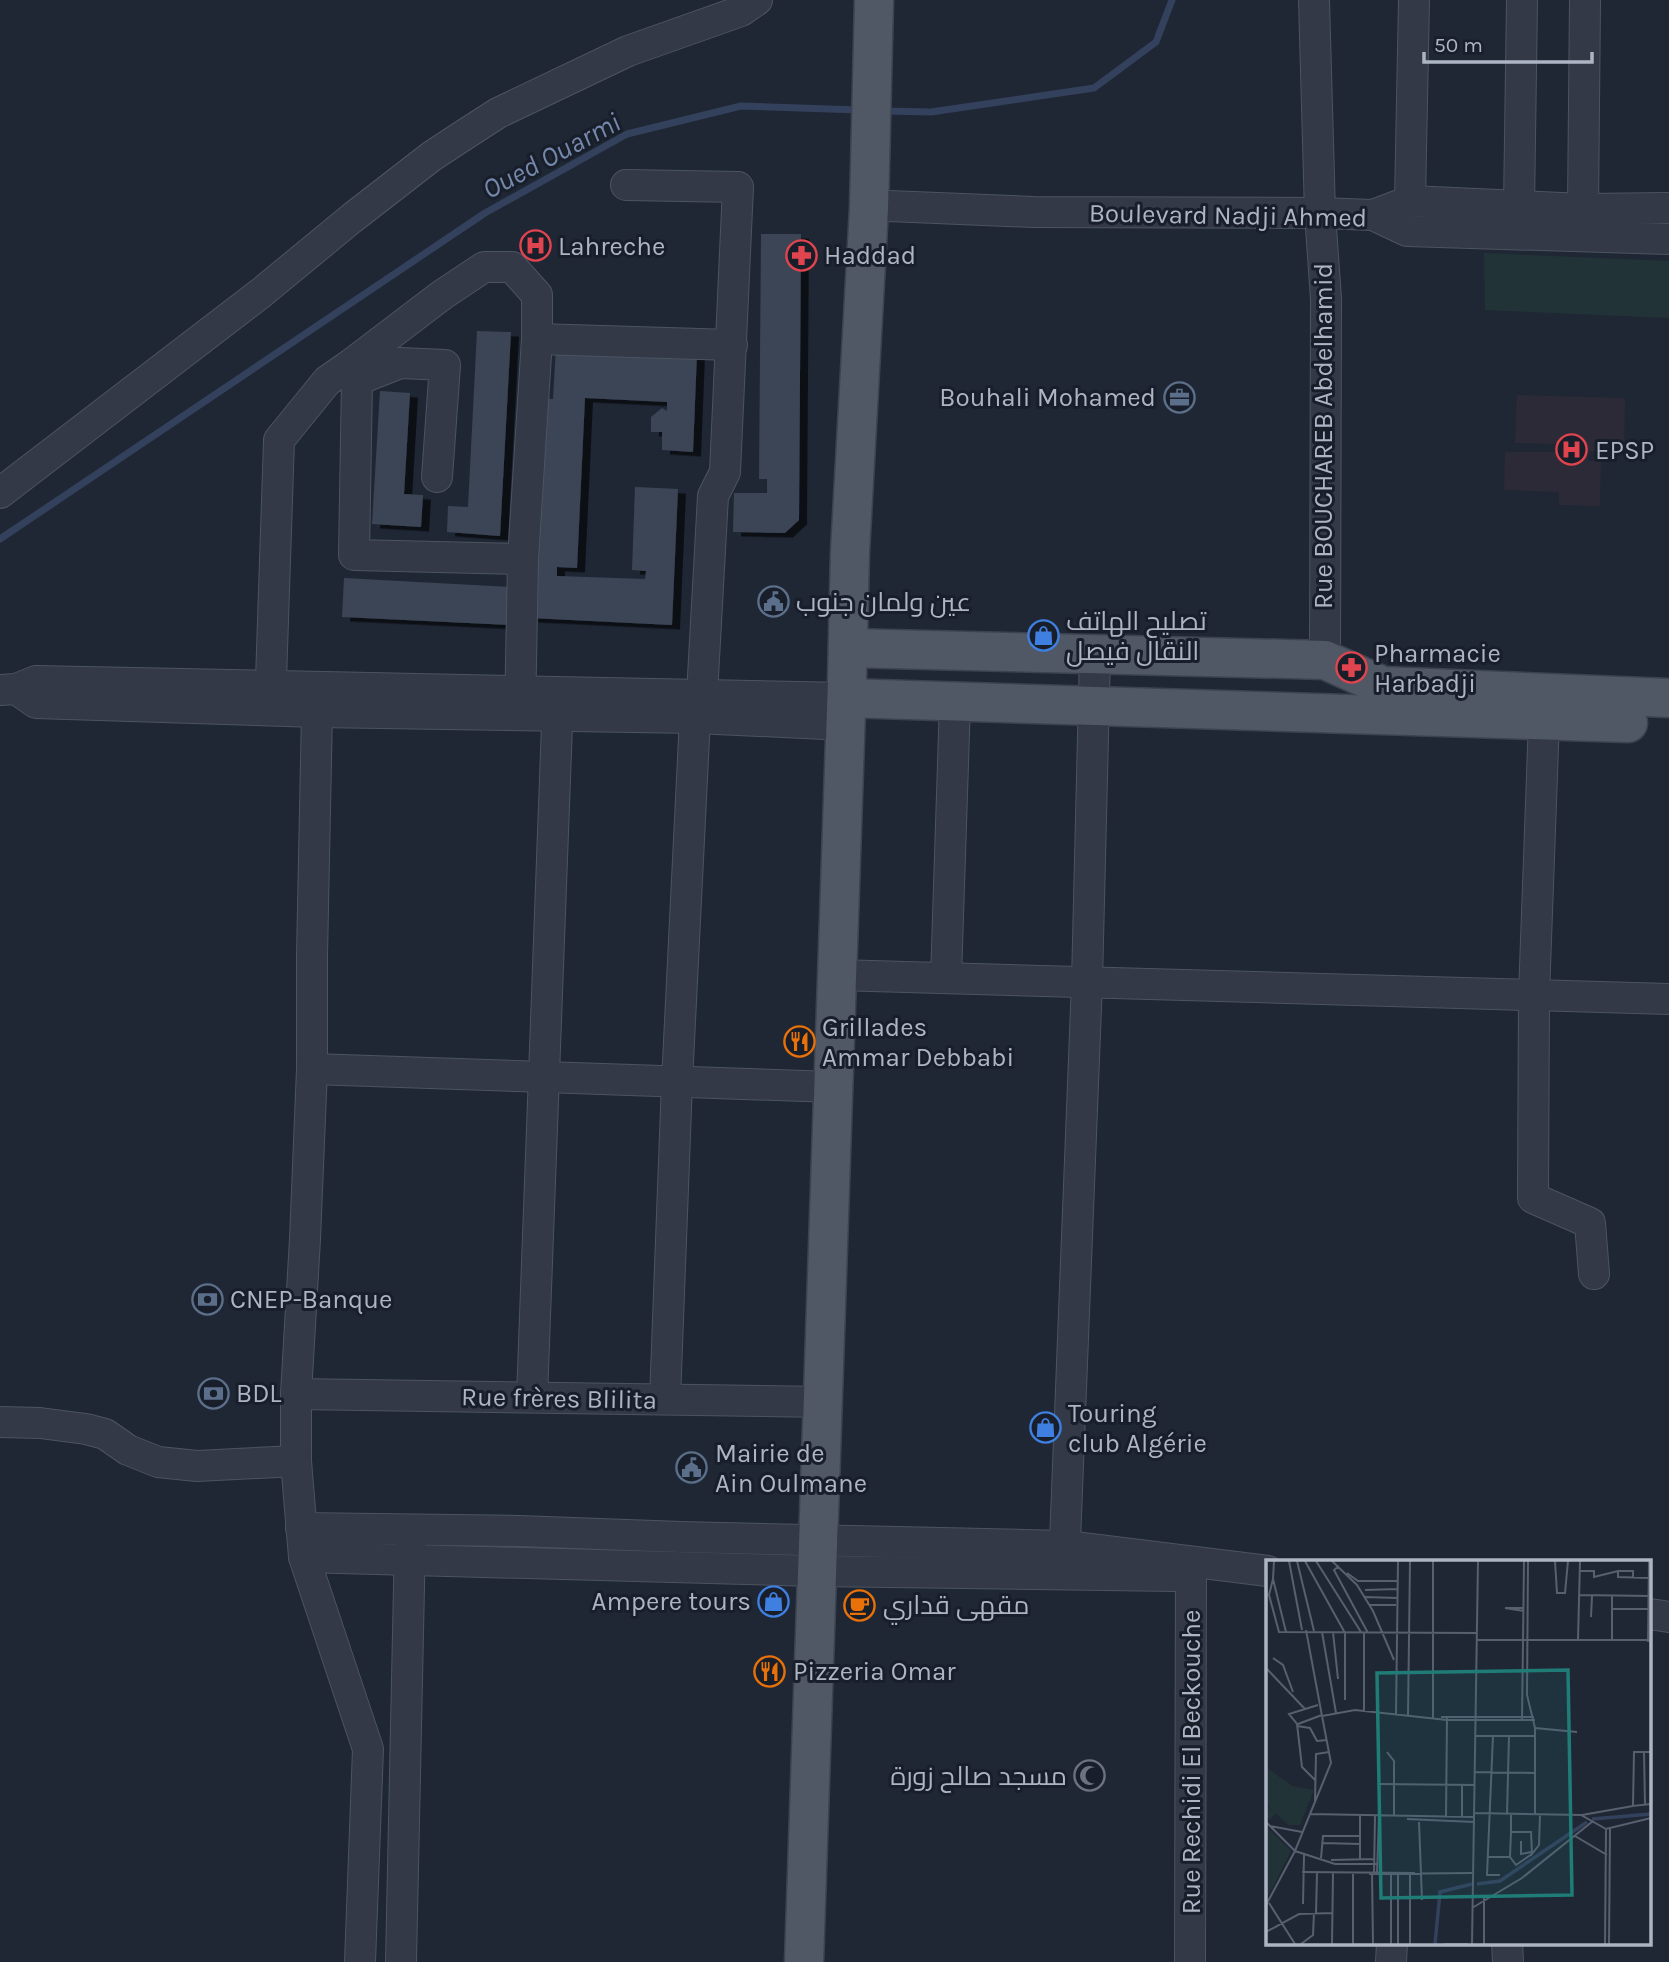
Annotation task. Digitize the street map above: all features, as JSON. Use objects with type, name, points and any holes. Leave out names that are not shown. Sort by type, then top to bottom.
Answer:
[{"type":"main road","points":[[804,1962],[850,552],[869,208],[874,0]]},
{"type":"main road","points":[[848,648],[1325,660],[1383,686],[1669,698]]},
{"type":"main road","points":[[846,711],[955,702],[1669,724]]},
{"type":"street","points":[[0,493],[261,293],[372,202],[464,135],[498,113],[628,51],[741,11],[757,0]]},
{"type":"street","name":"Rue BOUCHAREB Abdelhamid","points":[[1314,0],[1320,213],[1326,299],[1325,660]]},
{"type":"street","points":[[1410,201],[1414,0]]},
{"type":"street","points":[[1519,206],[1522,0]]},
{"type":"street","points":[[1583,209],[1585,0]]},
{"type":"street","points":[[626,185],[738,187],[725,472],[713,496],[698,706],[677,1082],[665,1399]]},
{"type":"street","points":[[1373,215],[1410,201],[1583,209],[1669,208]]},
{"type":"street","name":"Boulevard Nadji Ahmed","points":[[869,208],[889,206],[1047,212],[1373,215],[1407,231],[1669,239]]},
{"type":"street","points":[[521,702],[523,559],[537,339],[537,295],[512,267],[484,267],[442,295],[353,373],[354,555],[523,559]]},
{"type":"street","points":[[537,339],[732,345]]},
{"type":"street","points":[[271,697],[279,440],[327,381],[400,363],[445,365],[437,477]]},
{"type":"street","points":[[1065,1561],[1087,982],[1095,654]]},
{"type":"street","points":[[8,690],[36,703],[271,697],[846,711]]},
{"type":"street","points":[[271,697],[317,712],[521,702]]},
{"type":"street","points":[[946,978],[955,702]]},
{"type":"street","points":[[532,1397],[557,703]]},
{"type":"street","points":[[317,712],[312,1069],[296,1394],[296,1461],[303,1542],[368,1749],[359,1962]]},
{"type":"street","points":[[1544,720],[1534,995],[1534,1198],[1590,1223],[1594,1274]]},
{"type":"street","points":[[837,975],[1669,999]]},
{"type":"street","points":[[312,1069],[833,1087]]},
{"type":"street","name":"Rue frères Blilita","points":[[296,1394],[822,1402]]},
{"type":"street","points":[[0,1422],[40,1423],[86,1429],[105,1434],[128,1450],[158,1462],[197,1466],[296,1461]]},
{"type":"street","points":[[303,1542],[410,1530],[817,1555]]},
{"type":"street","points":[[401,1962],[410,1530]]},
{"type":"street","points":[[303,1542],[410,1560],[817,1555],[1065,1561],[1266,1574]]},
{"type":"street","name":"Rue Rechidi El Beckouche","points":[[1190,1962],[1191,1569]]},
{"type":"street","points":[[1391,1962],[1392,1944]]},
{"type":"street","points":[[1507,1944],[1508,1962]]},
{"type":"shaded area","points":[[1484,253],[1669,261],[1669,318],[1485,310]]},
{"type":"shaded area","name":"EPSP","points":[[1517,395],[1625,398],[1624,451],[1588,451],[1588,461],[1601,461],[1600,506],[1559,505],[1559,492],[1504,490],[1505,452],[1557,452],[1557,444],[1515,443]]},
{"type":"building","points":[[761,234],[801,234],[799,520],[785,533],[733,532],[734,493],[767,493],[767,479],[759,479]]},
{"type":"building","points":[[477,331],[511,332],[500,536],[447,532],[448,506],[468,507]]},
{"type":"building","points":[[556,347],[697,353],[693,452],[662,450],[662,432],[651,432],[651,417],[662,408],[667,411],[667,402],[585,398],[577,568],[557,567],[557,576],[645,579],[646,571],[632,570],[635,487],[678,489],[672,625],[530,618],[539,398],[553,399]]},
{"type":"building","points":[[380,391],[410,393],[404,494],[423,495],[421,527],[372,524]]},
{"type":"building","points":[[344,578],[512,587],[510,625],[342,617]]},
{"type":"waterway","name":"Oued Ouarmi","points":[[882,111],[931,112],[1094,88],[1156,42],[1172,0]]},
{"type":"waterway","name":"Oued Ouarmi","points":[[0,539],[485,213],[627,134],[741,106],[860,110]]},
{"type":"place","name":"Lahreche","points":[[535,246]]},
{"type":"place","name":"Haddad","points":[[801,255]]},
{"type":"place","name":"Bouhali Mohamed","points":[[1179,397]]},
{"type":"place","name":"EPSP","points":[[1572,450]]},
{"type":"place","name":"عين ولمان جنوب","points":[[773,602]]},
{"type":"place","name":"تصليح الهاتف النقال فيصل","points":[[1043,636]]},
{"type":"place","name":"Pharmacie Harbadji","points":[[1351,668]]},
{"type":"place","name":"Grillades Ammar Debbabi","points":[[799,1042]]},
{"type":"place","name":"CNEP-Banque","points":[[207,1299]]},
{"type":"place","name":"BDL","points":[[213,1393]]},
{"type":"place","name":"Touring club Algérie","points":[[1045,1428]]},
{"type":"place","name":"Mairie de Ain Oulmane","points":[[692,1468]]},
{"type":"place","name":"Ampere tours","points":[[774,1601]]},
{"type":"place","name":"مقهى قداري","points":[[860,1605]]},
{"type":"place","name":"Pizzeria Omar","points":[[770,1671]]},
{"type":"place","name":"مسجد صالح زورة","points":[[1090,1776]]}]
